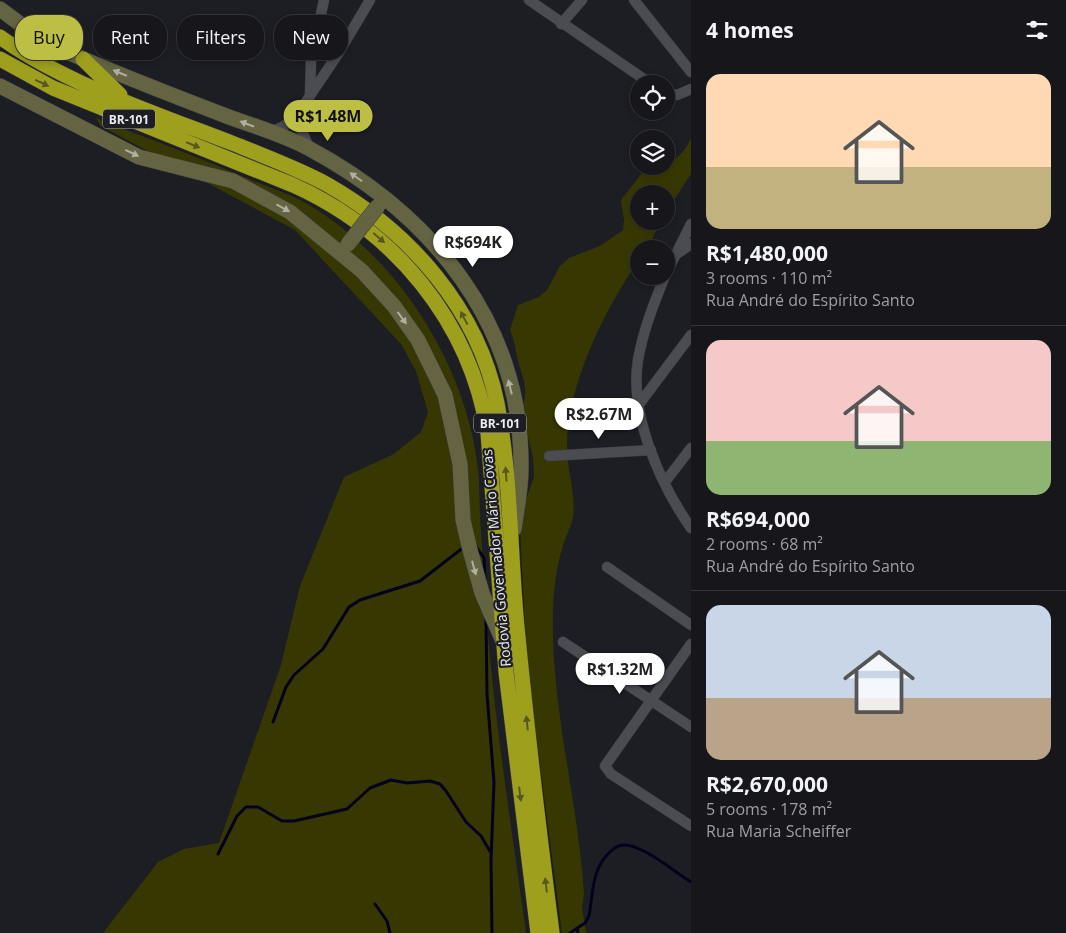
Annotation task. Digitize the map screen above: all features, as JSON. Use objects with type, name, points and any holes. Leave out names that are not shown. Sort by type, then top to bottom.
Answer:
[{"type":"highway","name":"Rodovia Governador Mário Covas","points":[[0,37],[50,69],[288,166],[327,184],[380,220],[411,248],[454,300],[482,357],[492,387],[503,445],[526,722],[552,933]]},
{"type":"highway","points":[[83,59],[127,101]]},
{"type":"highway","name":"Rodovia Governador Mário Covas","points":[[0,60],[53,88],[311,193],[364,225],[408,267],[432,296],[452,328],[468,363],[485,412],[492,462],[503,641],[538,933]]},
{"type":"street","points":[[309,148],[302,131],[302,123],[310,95],[311,60],[324,0]]},
{"type":"street","points":[[271,132],[291,122],[338,54],[370,0]]},
{"type":"street","points":[[529,0],[638,75]]},
{"type":"street","points":[[562,24],[582,0]]},
{"type":"street","points":[[634,0],[691,72]]},
{"type":"street","points":[[0,9],[15,19]]},
{"type":"street","points":[[83,59],[271,132],[334,161],[447,258],[472,292],[501,350],[516,413],[520,451],[520,483],[511,548]]},
{"type":"street","name":"Rodovia Governador Mário Covas","points":[[0,86],[139,157],[232,181],[290,212],[345,248],[362,271],[394,306],[418,340],[445,395],[460,464],[464,520],[470,550],[482,593],[503,641]]},
{"type":"street","points":[[675,94],[691,89]]},
{"type":"street","points":[[345,248],[381,202]]},
{"type":"street","points":[[675,255],[691,224]]},
{"type":"street","points":[[675,255],[691,244]]},
{"type":"street","points":[[662,285],[646,325],[638,361],[640,404],[651,450],[674,503],[691,528]]},
{"type":"street","points":[[640,404],[691,335]]},
{"type":"street","points":[[665,482],[691,448]]},
{"type":"street","points":[[549,456],[651,450]]},
{"type":"street","points":[[607,568],[691,626]]},
{"type":"street","points":[[562,642],[691,727]]},
{"type":"street","points":[[691,644],[606,762],[606,770],[610,774],[691,826]]},
{"type":"shaded area","points":[[96,118],[282,192],[314,208],[346,231],[375,257],[425,321],[444,356],[460,393],[471,431],[478,469],[489,648],[501,755],[526,933],[103,933],[158,862],[184,849],[219,843],[281,665],[300,586],[344,477],[394,454],[421,432],[428,412],[416,371],[401,344],[295,230],[101,126]]},
{"type":"shaded area","points":[[691,139],[691,174],[675,198],[675,185],[633,185],[641,175],[675,175],[675,159]]},
{"type":"shaded area","points":[[630,188],[630,230],[656,230],[652,240],[630,240],[630,274],[613,302],[590,350],[580,375],[568,425],[567,457],[574,508],[571,525],[558,564],[553,608],[553,644],[560,716],[581,858],[584,894],[582,907],[586,933],[562,933],[527,665],[520,528],[523,508],[534,477],[533,457],[521,409],[525,395],[524,382],[510,330],[518,305],[539,297],[547,290],[560,266],[569,258],[600,246],[623,230],[624,220],[621,200]]},
{"type":"waterway","points":[[475,545],[484,558],[485,580]]},
{"type":"waterway","points":[[273,722],[286,687],[294,675],[323,649],[349,607],[360,600],[420,581],[464,547]]},
{"type":"waterway","points":[[486,619],[487,694],[494,782],[491,860],[492,933]]},
{"type":"waterway","points":[[218,854],[237,816],[246,807],[258,807],[282,821],[294,821],[347,809],[370,788],[391,780],[407,783],[430,781],[440,784],[466,822],[481,836],[491,853]]},
{"type":"waterway","points":[[570,933],[585,923],[589,916],[597,872],[603,860],[616,847],[624,845],[640,849],[691,882]]},
{"type":"waterway","points":[[375,904],[387,921],[390,933]]},
{"type":"waterway","points":[[577,928],[578,933]]}]
